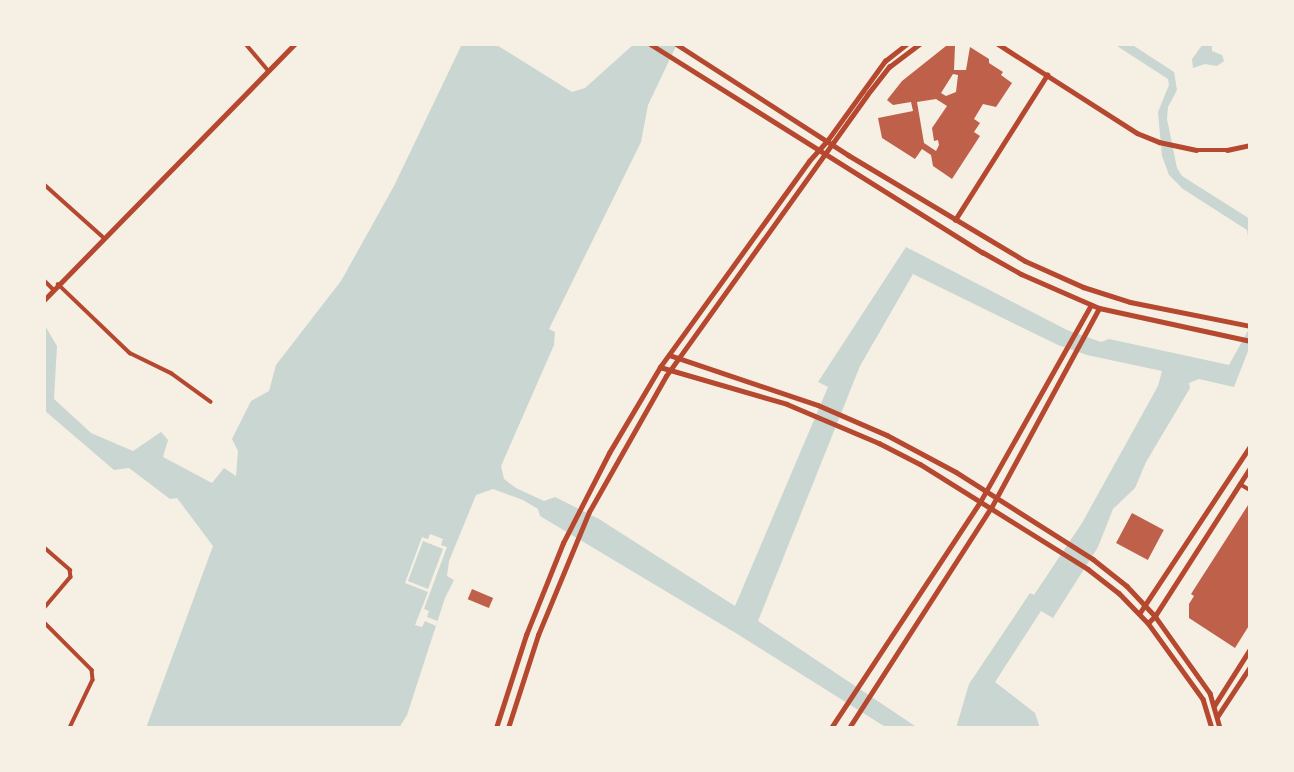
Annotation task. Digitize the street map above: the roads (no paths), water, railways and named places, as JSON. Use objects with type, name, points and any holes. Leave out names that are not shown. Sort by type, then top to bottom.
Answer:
[{"type":"main road","points":[[44,300],[295,44]]},
{"type":"main road","points":[[650,44],[982,252],[1099,308],[1250,341]]},
{"type":"main road","points":[[676,44],[834,146],[1025,261],[1083,287],[1130,302],[1250,326]]},
{"type":"main road","points":[[496,728],[526,635],[563,543],[581,505],[660,368],[884,61],[907,44]]},
{"type":"main road","points":[[508,728],[538,635],[589,512],[670,370],[889,67],[919,44]]},
{"type":"main road","points":[[998,44],[1138,133],[1159,142],[1196,150],[1227,150],[1250,145]]},
{"type":"main road","points":[[955,221],[1047,75]]},
{"type":"main road","points":[[831,728],[987,491],[1091,305]]},
{"type":"main road","points":[[849,728],[997,498],[1099,308]]},
{"type":"main road","points":[[695,319],[699,328]]},
{"type":"main road","points":[[669,355],[818,405],[907,445],[987,491],[1093,559],[1156,617],[1210,693],[1220,728]]},
{"type":"main road","points":[[660,368],[814,415],[841,426],[920,464],[1088,569],[1148,623],[1203,699],[1212,728]]},
{"type":"main road","points":[[1139,614],[1250,446]]},
{"type":"main road","points":[[1148,623],[1156,617],[1250,468]]},
{"type":"main road","points":[[1214,706],[1250,649]]},
{"type":"main road","points":[[1217,717],[1250,667]]},
{"type":"street","points":[[246,44],[268,70]]},
{"type":"street","points":[[44,184],[103,237]]},
{"type":"street","points":[[44,280],[53,289]]},
{"type":"street","points":[[58,284],[130,353],[172,373],[211,402]]},
{"type":"street","points":[[1240,484],[1250,490]]},
{"type":"street","points":[[44,547],[70,570],[71,578],[44,609]]},
{"type":"street","points":[[44,622],[92,670],[93,680],[70,728]]}]
